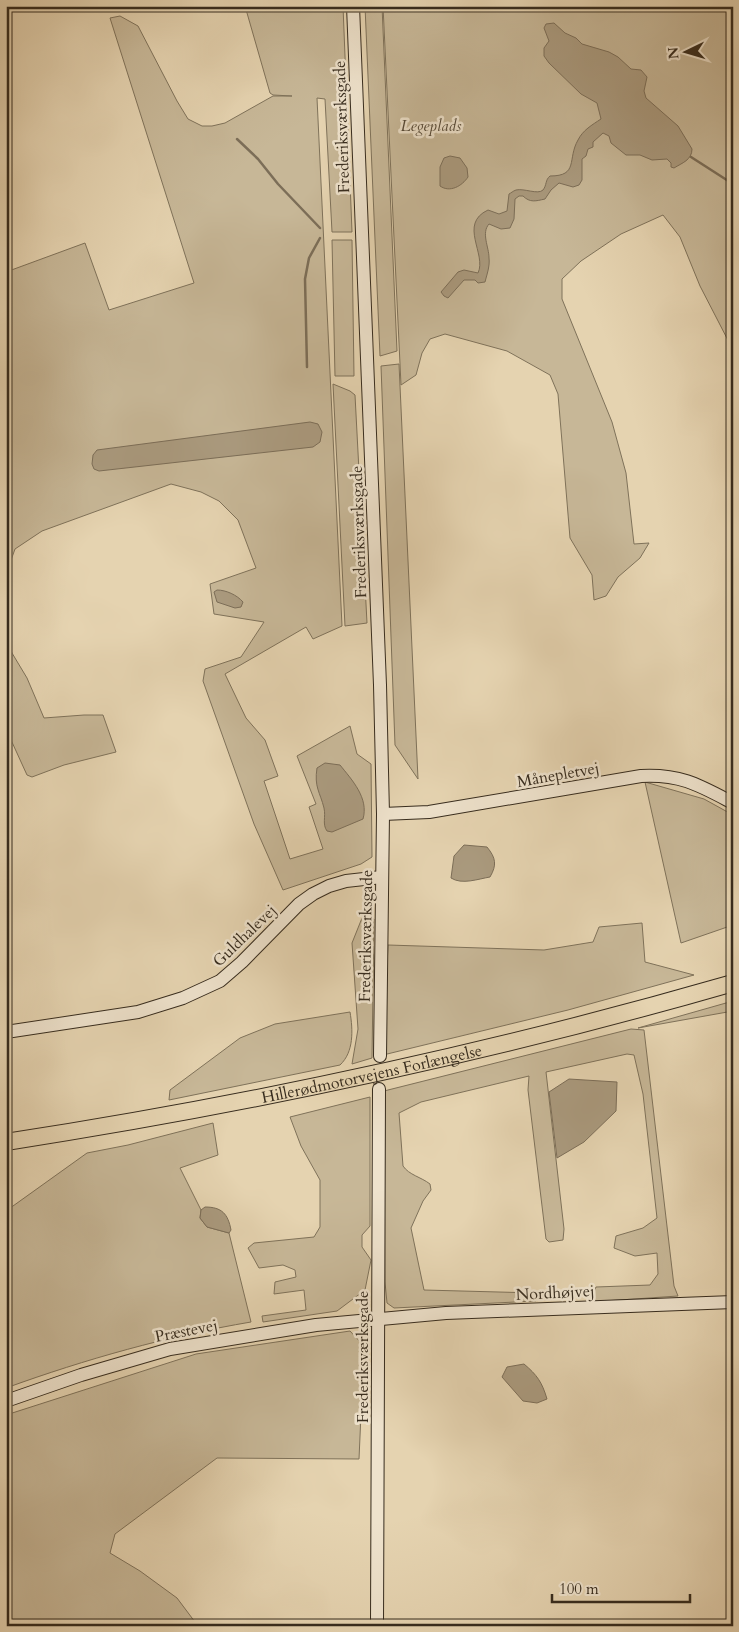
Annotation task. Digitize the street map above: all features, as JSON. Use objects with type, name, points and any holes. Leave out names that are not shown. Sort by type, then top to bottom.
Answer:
[{"type":"highway","name":"Hillerødmotorvejens Forlængelse","points":[[6,1142],[236,1103],[392,1071],[538,1036],[733,983]]},
{"type":"street","name":"Frederiksværksgade","points":[[352,6],[380,685],[383,814],[380,1056]]},
{"type":"street","name":"Månepletvej","points":[[383,814],[429,812],[642,776],[659,775],[693,782],[733,802]]},
{"type":"street","name":"Guldhalevej","points":[[6,1032],[138,1012],[183,998],[220,981],[242,962],[298,904],[313,894],[329,886],[346,881],[382,877]]},
{"type":"street","name":"Frederiksværksgade","points":[[377,1626],[379,1089]]},
{"type":"street","name":"Nordhøjvej","points":[[378,1319],[446,1313],[733,1302]]},
{"type":"street","name":"Præstevej","points":[[6,1401],[89,1372],[170,1349],[279,1330],[378,1319]]},
{"type":"green space","points":[[245,6],[343,6],[352,232],[332,232],[325,99],[317,98],[342,626],[313,639],[306,627],[225,674],[246,718],[265,740],[278,776],[264,781],[290,859],[323,849],[309,807],[316,804],[297,756],[350,726],[357,754],[371,764],[372,857],[361,864],[283,890],[254,824],[203,681],[205,669],[241,657],[264,622],[214,614],[210,584],[256,568],[238,520],[219,501],[201,492],[171,484],[42,531],[15,549],[6,574],[6,272],[85,243],[109,310],[194,283],[110,18],[120,16],[138,26],[188,119],[202,126],[212,126],[225,123],[273,96],[292,96],[273,95],[270,93]]},
{"type":"green space","points":[[365,6],[382,6],[397,351],[380,356]]},
{"type":"green space","name":"Legeplads","points":[[383,6],[733,6],[733,350],[700,286],[680,237],[663,215],[621,234],[581,261],[562,279],[562,299],[612,422],[626,473],[634,544],[649,543],[640,558],[618,577],[606,596],[594,600],[592,575],[570,538],[558,394],[550,375],[507,351],[445,334],[430,339],[422,353],[416,375],[401,385]]},
{"type":"green space","points":[[332,240],[352,240],[354,376],[335,376]]},
{"type":"green space","points":[[399,364],[418,779],[395,745],[381,366]]},
{"type":"green space","points":[[333,384],[355,395],[367,623],[345,626]]},
{"type":"green space","points":[[6,636],[12,653],[27,678],[44,718],[103,715],[116,752],[64,765],[32,777],[27,775],[6,729]]},
{"type":"green space","points":[[645,782],[704,799],[733,815],[733,925],[681,943]]},
{"type":"green space","points":[[362,918],[374,919],[372,1058],[352,1064],[358,1029],[352,943]]},
{"type":"green space","points":[[642,923],[645,962],[694,975],[568,1010],[383,1055],[388,945],[544,950],[593,942],[599,927]]},
{"type":"green space","points":[[733,1001],[733,1011],[638,1028]]},
{"type":"green space","points":[[350,1012],[352,1033],[350,1047],[345,1060],[340,1065],[169,1100],[170,1090],[240,1038],[275,1024]]},
{"type":"green space","points":[[631,1029],[644,1030],[674,1286],[678,1296],[590,1302],[596,1287],[650,1285],[658,1274],[657,1253],[635,1256],[614,1248],[616,1236],[643,1228],[657,1218],[643,1094],[634,1055],[627,1054],[546,1072],[564,1229],[563,1240],[549,1242],[546,1239],[528,1090],[529,1076],[421,1102],[399,1113],[403,1166],[408,1172],[430,1184],[431,1190],[423,1201],[411,1228],[424,1290],[536,1293],[536,1301],[394,1308],[387,1303],[385,1282],[384,1091]]},
{"type":"green space","points":[[370,1097],[370,1226],[362,1235],[362,1247],[371,1260],[365,1290],[337,1311],[263,1322],[262,1316],[306,1310],[304,1290],[274,1294],[275,1282],[296,1277],[295,1270],[283,1265],[259,1268],[248,1248],[254,1243],[314,1237],[320,1227],[320,1180],[301,1146],[290,1117]]},
{"type":"green space","points":[[213,1123],[218,1155],[180,1168],[201,1210],[200,1218],[207,1227],[229,1233],[251,1322],[127,1349],[66,1367],[6,1388],[6,1211],[87,1153],[128,1145]]},
{"type":"green space","points":[[350,1331],[364,1346],[359,1459],[217,1458],[115,1534],[110,1553],[140,1571],[177,1598],[198,1626],[6,1626],[6,1415],[196,1354]]},
{"type":"shaded area","points":[[554,23],[582,44],[609,52],[618,57],[631,69],[641,70],[647,77],[644,91],[646,98],[678,126],[692,149],[692,153],[686,161],[674,168],[671,167],[671,163],[667,159],[652,160],[640,155],[626,155],[611,143],[609,136],[603,133],[593,142],[593,147],[588,149],[586,156],[582,159],[582,180],[579,185],[573,187],[559,183],[545,199],[531,201],[523,196],[519,196],[515,199],[514,219],[510,228],[501,229],[489,224],[486,240],[489,261],[485,282],[478,283],[475,280],[464,280],[448,298],[441,292],[458,272],[464,270],[478,273],[480,265],[474,231],[475,223],[479,216],[488,210],[499,214],[507,211],[509,194],[515,190],[541,191],[550,176],[559,175],[569,170],[580,136],[601,119],[597,103],[581,94],[544,56],[544,48],[549,41],[544,28],[546,24]]},
{"type":"shaded area","points":[[450,156],[460,158],[467,168],[468,177],[456,188],[448,189],[440,186],[440,167],[444,158]]},
{"type":"shaded area","points":[[310,422],[318,424],[322,432],[320,442],[313,447],[99,471],[94,469],[92,464],[93,455],[97,450]]},
{"type":"shaded area","points":[[217,590],[228,592],[238,597],[243,602],[241,607],[235,608],[217,602],[214,592]]},
{"type":"shaded area","points":[[325,763],[340,765],[358,790],[364,804],[363,819],[332,832],[327,831],[325,826],[324,808],[316,780],[317,768]]},
{"type":"shaded area","points":[[464,845],[487,847],[494,862],[494,869],[490,877],[465,881],[451,878],[454,856]]},
{"type":"shaded area","points":[[569,1079],[617,1082],[616,1111],[584,1142],[557,1158],[549,1092]]},
{"type":"shaded area","points":[[205,1207],[216,1208],[223,1212],[230,1224],[231,1230],[229,1233],[207,1227],[200,1218],[201,1210]]},
{"type":"shaded area","points":[[524,1364],[538,1379],[547,1399],[537,1403],[523,1401],[502,1377],[507,1367]]},
{"type":"waterway","points":[[237,139],[258,159],[278,184],[320,228]]},
{"type":"waterway","points":[[691,157],[733,184]]},
{"type":"waterway","points":[[307,367],[305,279],[309,258],[320,238]]}]
